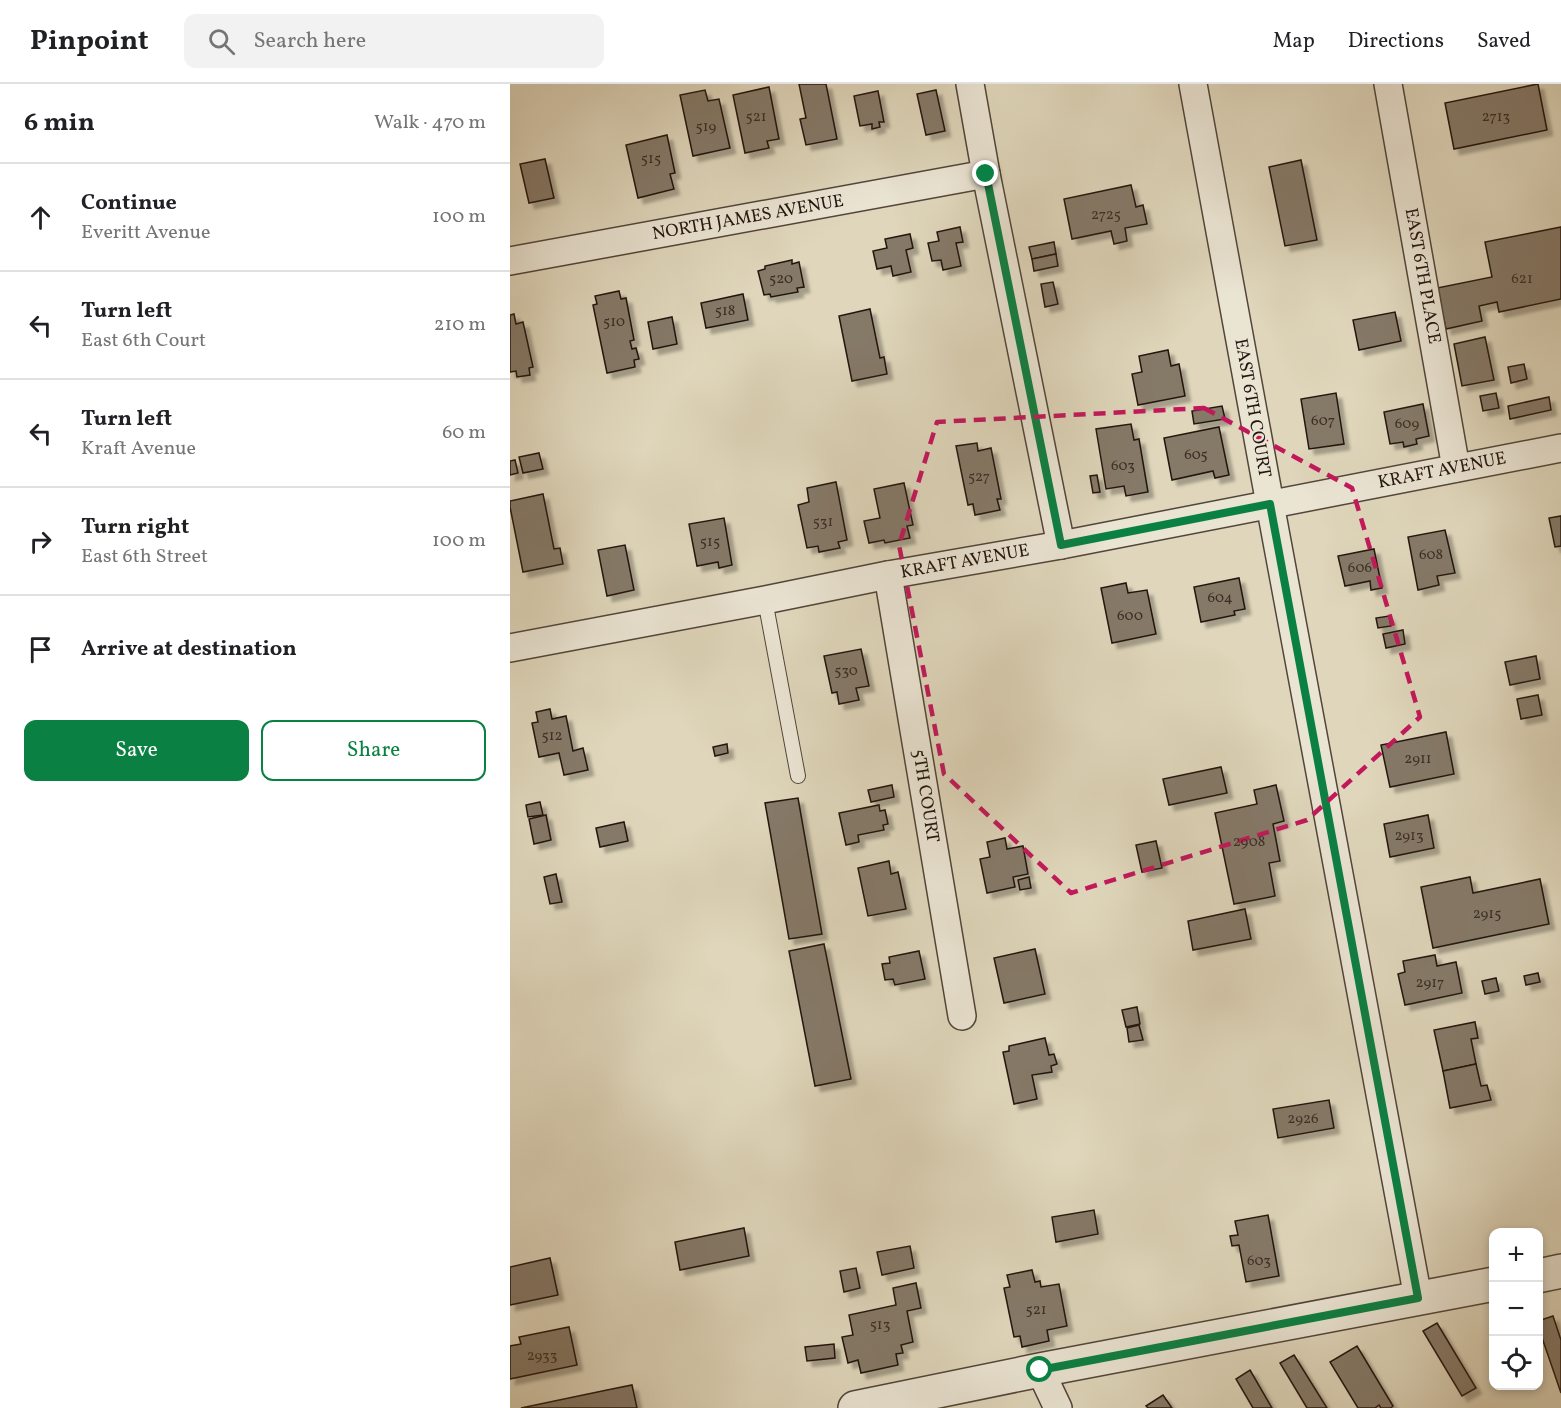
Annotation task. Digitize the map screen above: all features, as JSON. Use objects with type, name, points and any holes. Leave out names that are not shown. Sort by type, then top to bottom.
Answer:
[{"type":"street","points":[[970,84],[1061,545]]},
{"type":"street","name":"EAST 6TH COURT","points":[[1193,84],[1418,1298]]},
{"type":"street","name":"EAST 6TH PLACE","points":[[1388,84],[1456,468]]},
{"type":"street","name":"NORTH JAMES AVENUE","points":[[510,261],[986,174]]},
{"type":"street","name":"KRAFT AVENUE","points":[[510,648],[888,575],[1061,545],[1561,448]]},
{"type":"street","name":"5TH COURT","points":[[888,575],[962,1016]]},
{"type":"street","points":[[1543,1275],[1561,1271]]},
{"type":"street","points":[[866,1407],[1040,1370],[1489,1285]]},
{"type":"street","points":[[1040,1370],[1058,1408]]},
{"type":"lane","points":[[765,600],[798,776]]},
{"type":"highlighted area","points":[[1204,408],[1352,488],[1420,717],[1307,820],[1071,893],[944,774],[899,545],[937,422]]},
{"type":"building","points":[[799,84],[826,84],[837,139],[806,145],[800,119],[806,118]]},
{"type":"building","points":[[1538,84],[1547,130],[1454,149],[1445,103]]},
{"type":"building","points":[[769,87],[779,139],[767,141],[769,148],[745,153],[733,95]]},
{"type":"building","points":[[705,90],[708,101],[719,99],[730,148],[693,156],[680,95]]},
{"type":"building","points":[[936,90],[945,131],[926,135],[917,94]]},
{"type":"building","points":[[878,91],[884,122],[879,122],[880,127],[872,129],[872,124],[860,126],[854,96]]},
{"type":"building","points":[[667,135],[675,173],[670,174],[674,189],[638,198],[626,145]]},
{"type":"building","points":[[545,159],[554,198],[529,203],[520,164]]},
{"type":"building","points":[[1301,160],[1317,240],[1285,246],[1269,167]]},
{"type":"building","points":[[1131,185],[1136,207],[1143,205],[1147,224],[1125,228],[1127,241],[1114,244],[1111,231],[1072,239],[1064,199]]},
{"type":"building","points":[[960,227],[963,242],[956,243],[961,266],[943,270],[941,260],[932,261],[928,243],[939,241],[937,232]]},
{"type":"building","points":[[1561,227],[1561,299],[1499,312],[1497,302],[1479,306],[1482,321],[1446,329],[1437,288],[1492,277],[1485,242]]},
{"type":"building","points":[[910,234],[913,248],[906,250],[911,272],[893,276],[891,266],[877,269],[873,251],[887,248],[885,239]]},
{"type":"building","points":[[1054,242],[1056,254],[1032,259],[1029,247]]},
{"type":"building","points":[[1056,254],[1058,266],[1034,271],[1032,259]]},
{"type":"building","points":[[792,260],[792,264],[799,262],[804,287],[797,288],[798,292],[771,297],[770,294],[764,295],[758,271],[765,269],[765,266]]},
{"type":"building","points":[[1053,282],[1058,304],[1045,307],[1041,284]]},
{"type":"building","points":[[619,291],[621,299],[626,298],[634,340],[630,341],[632,349],[636,348],[639,359],[634,360],[635,367],[607,373],[593,305],[597,304],[595,296]]},
{"type":"building","points":[[743,294],[748,320],[706,328],[701,303]]},
{"type":"building","points":[[870,309],[880,358],[884,357],[887,374],[852,381],[839,316]]},
{"type":"building","points":[[1395,312],[1401,341],[1359,350],[1353,320]]},
{"type":"building","points":[[514,314],[516,324],[523,322],[533,367],[529,368],[530,375],[517,377],[516,371],[510,372],[510,315]]},
{"type":"building","points":[[672,317],[677,344],[653,349],[648,322]]},
{"type":"building","points":[[1485,337],[1494,380],[1462,386],[1454,344]]},
{"type":"building","points":[[1168,350],[1171,366],[1179,364],[1185,396],[1138,405],[1132,374],[1142,372],[1139,356]]},
{"type":"building","points":[[1524,364],[1527,379],[1511,383],[1508,367]]},
{"type":"building","points":[[1336,393],[1344,444],[1309,449],[1301,399]]},
{"type":"building","points":[[1496,393],[1499,408],[1483,411],[1480,396]]},
{"type":"building","points":[[1549,397],[1551,410],[1510,419],[1508,406]]},
{"type":"building","points":[[1423,404],[1429,436],[1416,439],[1417,444],[1404,447],[1403,442],[1390,444],[1384,412]]},
{"type":"building","points":[[1222,406],[1225,419],[1194,424],[1192,411]]},
{"type":"building","points":[[1131,424],[1134,440],[1139,439],[1148,492],[1126,496],[1124,486],[1106,489],[1096,429]]},
{"type":"building","points":[[1219,427],[1229,475],[1215,478],[1213,471],[1172,480],[1164,438]]},
{"type":"building","points":[[977,443],[978,451],[991,448],[1001,499],[997,499],[1000,510],[975,515],[973,504],[968,505],[956,446]]},
{"type":"building","points":[[539,453],[543,469],[523,473],[519,457]]},
{"type":"building","points":[[515,460],[518,473],[510,475],[510,461]]},
{"type":"building","points":[[1097,475],[1100,492],[1093,493],[1090,476]]},
{"type":"building","points":[[836,482],[847,540],[838,542],[840,548],[819,552],[818,546],[807,548],[798,505],[809,502],[807,488]]},
{"type":"building","points":[[904,483],[913,525],[907,526],[910,538],[885,543],[884,540],[869,543],[864,521],[880,518],[874,489]]},
{"type":"building","points":[[543,494],[554,549],[560,548],[563,564],[523,572],[510,501]]},
{"type":"building","points":[[1561,516],[1561,546],[1555,547],[1549,518]]},
{"type":"building","points":[[724,518],[732,565],[719,568],[718,562],[697,566],[689,524]]},
{"type":"building","points":[[1445,530],[1455,573],[1437,576],[1439,585],[1418,590],[1408,537]]},
{"type":"building","points":[[625,545],[634,590],[607,596],[598,550]]},
{"type":"building","points":[[1374,549],[1382,588],[1371,590],[1370,581],[1345,586],[1338,556]]},
{"type":"building","points":[[1239,578],[1245,609],[1234,611],[1235,615],[1201,622],[1194,587]]},
{"type":"building","points":[[1126,583],[1128,593],[1147,590],[1156,634],[1112,643],[1101,588]]},
{"type":"building","points":[[1389,616],[1391,626],[1378,628],[1376,618]]},
{"type":"building","points":[[1403,630],[1405,644],[1386,648],[1383,634]]},
{"type":"building","points":[[861,649],[869,686],[856,688],[859,700],[839,704],[837,692],[832,693],[824,656]]},
{"type":"building","points":[[1536,656],[1540,679],[1510,685],[1505,662]]},
{"type":"building","points":[[1538,695],[1542,715],[1521,719],[1517,699]]},
{"type":"building","points":[[550,709],[552,719],[566,716],[573,751],[583,748],[588,770],[564,775],[559,753],[539,757],[532,723],[538,722],[536,712]]},
{"type":"building","points":[[1446,732],[1454,774],[1390,787],[1381,745]]},
{"type":"building","points":[[727,744],[728,753],[715,756],[713,747]]},
{"type":"building","points":[[1221,767],[1227,793],[1169,805],[1163,779]]},
{"type":"building","points":[[892,785],[894,797],[871,802],[868,790]]},
{"type":"building","points":[[1276,785],[1284,821],[1273,824],[1280,861],[1269,863],[1275,896],[1234,904],[1215,813],[1257,804],[1254,790]]},
{"type":"building","points":[[798,798],[822,934],[789,939],[765,803]]},
{"type":"building","points":[[540,802],[543,815],[528,817],[526,805]]},
{"type":"building","points":[[879,805],[880,811],[885,810],[888,824],[883,825],[884,830],[858,835],[859,842],[846,845],[839,813]]},
{"type":"building","points":[[546,815],[551,840],[534,844],[529,819]]},
{"type":"building","points":[[1428,815],[1434,848],[1390,857],[1384,824]]},
{"type":"building","points":[[624,822],[628,841],[600,847],[596,828]]},
{"type":"building","points":[[1005,838],[1007,849],[1023,846],[1028,874],[1013,877],[1015,887],[987,893],[980,859],[990,857],[987,842]]},
{"type":"building","points":[[1156,841],[1162,868],[1142,872],[1136,845]]},
{"type":"building","points":[[889,861],[891,874],[898,872],[906,909],[868,916],[858,868]]},
{"type":"building","points":[[556,874],[562,902],[550,904],[544,877]]},
{"type":"building","points":[[1029,877],[1031,888],[1020,890],[1018,880]]},
{"type":"building","points":[[1470,877],[1473,893],[1540,879],[1549,924],[1433,948],[1421,887]]},
{"type":"building","points":[[1245,909],[1251,939],[1193,950],[1188,921]]},
{"type":"building","points":[[824,944],[851,1079],[815,1086],[789,951]]},
{"type":"building","points":[[1035,949],[1045,994],[1004,1003],[994,958]]},
{"type":"building","points":[[919,951],[925,979],[895,985],[893,979],[885,980],[882,964],[890,963],[889,957]]},
{"type":"building","points":[[1435,955],[1437,966],[1456,962],[1462,993],[1405,1005],[1398,974],[1405,972],[1403,961]]},
{"type":"building","points":[[1538,973],[1540,982],[1526,985],[1524,976]]},
{"type":"building","points":[[1496,978],[1499,991],[1485,994],[1482,981]]},
{"type":"building","points":[[1137,1007],[1140,1024],[1126,1027],[1122,1010]]},
{"type":"building","points":[[1475,1022],[1478,1038],[1471,1039],[1476,1064],[1443,1071],[1434,1030]]},
{"type":"building","points":[[1139,1025],[1143,1040],[1129,1042],[1127,1028]]},
{"type":"building","points":[[1045,1038],[1049,1055],[1054,1054],[1057,1064],[1051,1066],[1052,1072],[1032,1075],[1037,1099],[1014,1104],[1003,1052],[1009,1051],[1009,1046]]},
{"type":"building","points":[[1476,1064],[1481,1086],[1487,1085],[1491,1100],[1450,1108],[1443,1071]]},
{"type":"building","points":[[1329,1100],[1334,1128],[1278,1138],[1273,1109]]},
{"type":"building","points":[[1094,1210],[1098,1234],[1056,1242],[1052,1217]]},
{"type":"building","points":[[1268,1215],[1279,1276],[1246,1282],[1239,1245],[1232,1246],[1230,1236],[1238,1235],[1235,1221]]},
{"type":"building","points":[[744,1228],[749,1256],[680,1270],[675,1242]]},
{"type":"building","points":[[910,1246],[914,1268],[882,1275],[877,1252]]},
{"type":"building","points":[[550,1258],[558,1295],[510,1305],[510,1267]]},
{"type":"building","points":[[856,1268],[860,1288],[844,1292],[840,1271]]},
{"type":"building","points":[[1032,1270],[1035,1282],[1040,1281],[1041,1287],[1059,1284],[1067,1326],[1047,1330],[1049,1341],[1022,1347],[1020,1336],[1014,1337],[1004,1288],[1010,1287],[1007,1275]]},
{"type":"building","points":[[916,1283],[921,1308],[907,1311],[913,1342],[901,1345],[903,1353],[896,1354],[898,1365],[861,1373],[858,1360],[848,1363],[842,1337],[853,1335],[849,1315],[896,1305],[893,1288]]},
{"type":"building","points":[[1553,1316],[1561,1340],[1561,1393],[1543,1341],[1543,1319]]},
{"type":"building","points":[[1437,1323],[1476,1388],[1462,1396],[1423,1331]]},
{"type":"building","points":[[569,1327],[577,1365],[510,1379],[510,1346],[521,1344],[519,1337]]},
{"type":"building","points":[[834,1344],[835,1358],[807,1361],[805,1347]]},
{"type":"building","points":[[1357,1346],[1393,1406],[1391,1408],[1381,1408],[1379,1405],[1375,1408],[1358,1408],[1330,1362]]},
{"type":"building","points":[[1294,1355],[1327,1408],[1307,1408],[1280,1363]]},
{"type":"building","points":[[1250,1370],[1272,1408],[1253,1408],[1236,1379]]},
{"type":"building","points":[[632,1385],[637,1408],[521,1408],[607,1390]]},
{"type":"building","points":[[1163,1395],[1172,1408],[1148,1408],[1146,1406]]},
{"type":"route","points":[[986,174],[1061,545],[1270,504],[1418,1298],[1040,1370]]}]
